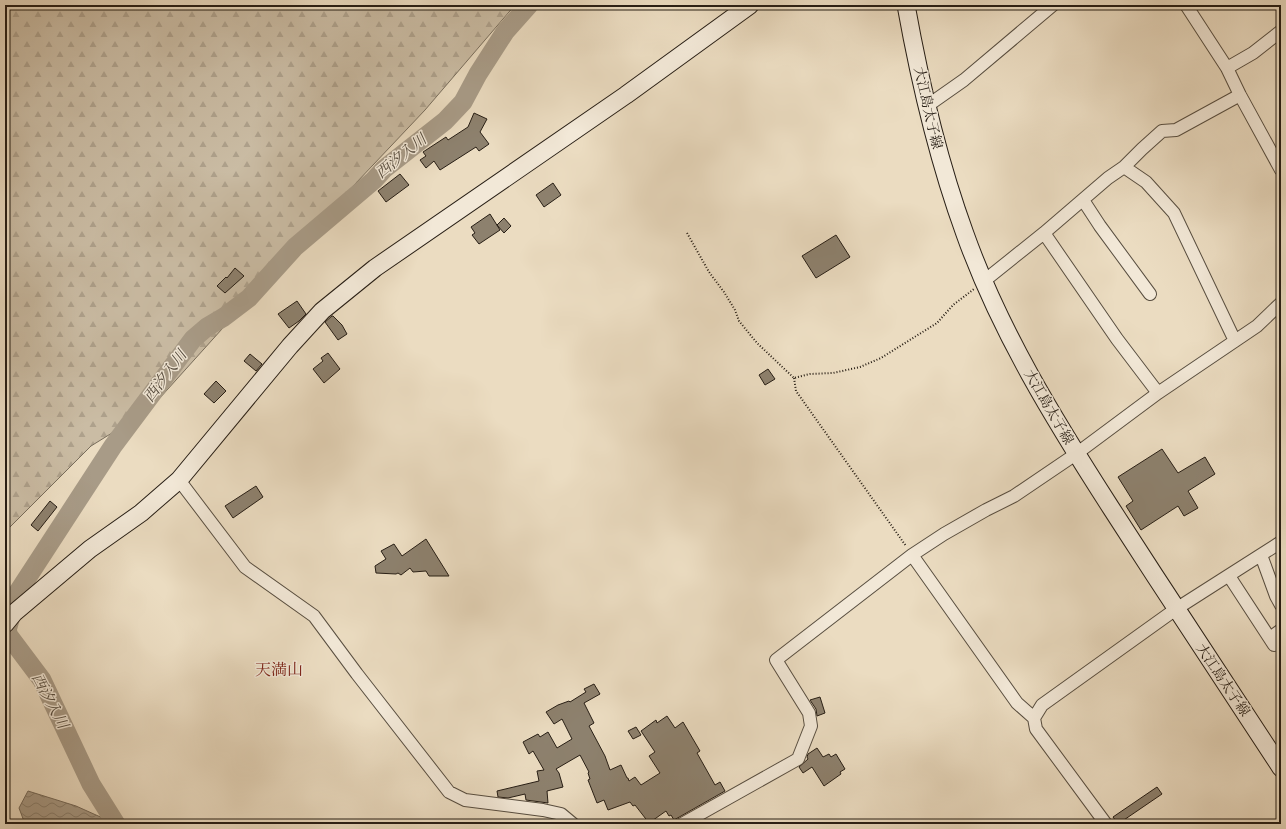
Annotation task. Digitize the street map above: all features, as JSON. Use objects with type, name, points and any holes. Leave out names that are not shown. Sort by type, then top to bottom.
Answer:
[{"type":"street","points":[[5,624],[14,613],[90,549],[141,513],[179,480],[290,346],[322,312],[375,268],[626,95],[750,5]]},
{"type":"street","name":"大江島太子線","points":[[906,5],[937,151],[965,235],[1013,344],[1076,454],[1176,609],[1281,766]]},
{"type":"street","points":[[927,106],[964,80],[1053,5]]},
{"type":"street","points":[[1186,5],[1227,68],[1281,170]]},
{"type":"street","points":[[1227,68],[1253,53],[1281,31]]},
{"type":"street","points":[[984,281],[1044,233],[1108,178],[1124,168],[1162,131],[1176,130],[1240,95]]},
{"type":"street","points":[[1124,168],[1146,182],[1174,213],[1235,341]]},
{"type":"street","points":[[1083,200],[1100,226],[1150,294]]},
{"type":"street","points":[[1044,233],[1117,339],[1158,393]]},
{"type":"street","points":[[682,824],[798,759],[811,726],[809,713],[776,660],[912,555],[944,534],[1014,496],[1076,454],[1158,393],[1257,326],[1281,303]]},
{"type":"street","points":[[179,480],[245,567],[314,616],[449,792],[465,800],[543,810],[561,814],[573,824]]},
{"type":"street","points":[[1034,718],[1042,705],[1176,609],[1281,542]]},
{"type":"street","points":[[912,555],[1017,703],[1034,718],[1036,729],[1106,824]]},
{"type":"street","points":[[1261,555],[1276,596],[1281,605]]},
{"type":"street","points":[[1229,576],[1272,642],[1281,630]]},
{"type":"path","points":[[687,233],[708,272],[724,292],[735,310],[739,321],[757,343],[794,378],[796,391],[912,555]]},
{"type":"path","points":[[794,378],[810,374],[834,373],[854,369],[881,358],[937,323],[953,305],[984,281]]},
{"type":"green space","points":[[5,5],[515,5],[425,110],[304,238],[149,410],[91,446],[5,532]]},
{"type":"water","points":[[28,791],[76,806],[116,824],[25,824],[19,808]]},
{"type":"building","points":[[474,113],[487,119],[480,132],[489,144],[479,151],[476,147],[440,170],[434,161],[426,168],[420,160],[426,156],[423,152],[446,137],[448,140],[468,127]]},
{"type":"building","points":[[400,174],[409,185],[386,202],[378,191]]},
{"type":"building","points":[[553,183],[561,195],[544,207],[536,195]]},
{"type":"building","points":[[490,214],[500,230],[479,244],[472,235],[475,233],[471,227]]},
{"type":"building","points":[[504,218],[511,226],[504,233],[497,225]]},
{"type":"building","points":[[836,235],[850,257],[816,278],[802,256]]},
{"type":"building","points":[[235,268],[244,276],[225,293],[217,286],[226,277],[227,278]]},
{"type":"building","points":[[297,301],[306,314],[289,328],[278,314]]},
{"type":"building","points":[[332,316],[342,325],[347,334],[338,340],[325,322]]},
{"type":"building","points":[[328,353],[340,369],[324,383],[313,369],[323,361],[321,358]]},
{"type":"building","points":[[250,354],[262,364],[256,371],[244,361]]},
{"type":"building","points":[[768,369],[775,379],[765,385],[759,375]]},
{"type":"building","points":[[216,381],[226,391],[214,403],[204,394]]},
{"type":"building","points":[[1162,449],[1178,473],[1205,457],[1215,474],[1188,491],[1198,508],[1184,516],[1178,506],[1141,530],[1126,506],[1133,501],[1118,477]]},
{"type":"building","points":[[256,486],[263,497],[233,518],[225,506]]},
{"type":"building","points":[[50,501],[57,507],[38,531],[31,525]]},
{"type":"building","points":[[426,539],[449,576],[429,576],[426,571],[413,572],[410,568],[401,575],[398,573],[376,573],[375,566],[386,559],[381,551],[394,544],[402,556]]},
{"type":"building","points":[[594,684],[600,694],[584,703],[594,723],[589,726],[605,756],[610,770],[621,765],[629,781],[635,777],[641,785],[660,773],[649,756],[655,752],[641,731],[656,720],[657,723],[667,716],[675,728],[683,722],[700,751],[697,753],[715,785],[720,782],[725,791],[674,820],[666,811],[649,823],[635,805],[633,806],[630,802],[608,810],[604,800],[597,803],[588,780],[590,779],[589,772],[580,755],[556,769],[559,773],[563,787],[547,791],[548,803],[526,800],[525,794],[508,798],[498,797],[497,791],[539,781],[537,771],[544,770],[533,751],[529,754],[523,742],[538,734],[540,737],[548,732],[557,748],[572,739],[562,719],[554,724],[546,712],[558,705],[569,701],[570,702],[586,692],[584,689]]},
{"type":"building","points":[[820,697],[825,713],[817,716],[816,709],[810,700]]},
{"type":"building","points":[[636,727],[641,735],[633,739],[628,731]]},
{"type":"building","points":[[817,748],[823,757],[829,754],[831,757],[836,754],[845,769],[840,772],[841,774],[824,786],[812,767],[803,773],[799,767],[808,759],[808,754]]},
{"type":"building","points":[[1157,787],[1162,794],[1118,824],[1113,817]]},
{"type":"waterway","name":"西汐入川","points":[[116,824],[91,784],[42,680],[9,636],[7,630],[18,592],[113,446],[193,339],[207,327],[224,317],[249,298],[295,247],[374,180],[384,169],[445,121],[463,102],[478,74],[505,32],[529,5]]},
{"type":"district","name":"天満山","points":[[279,669]]}]
